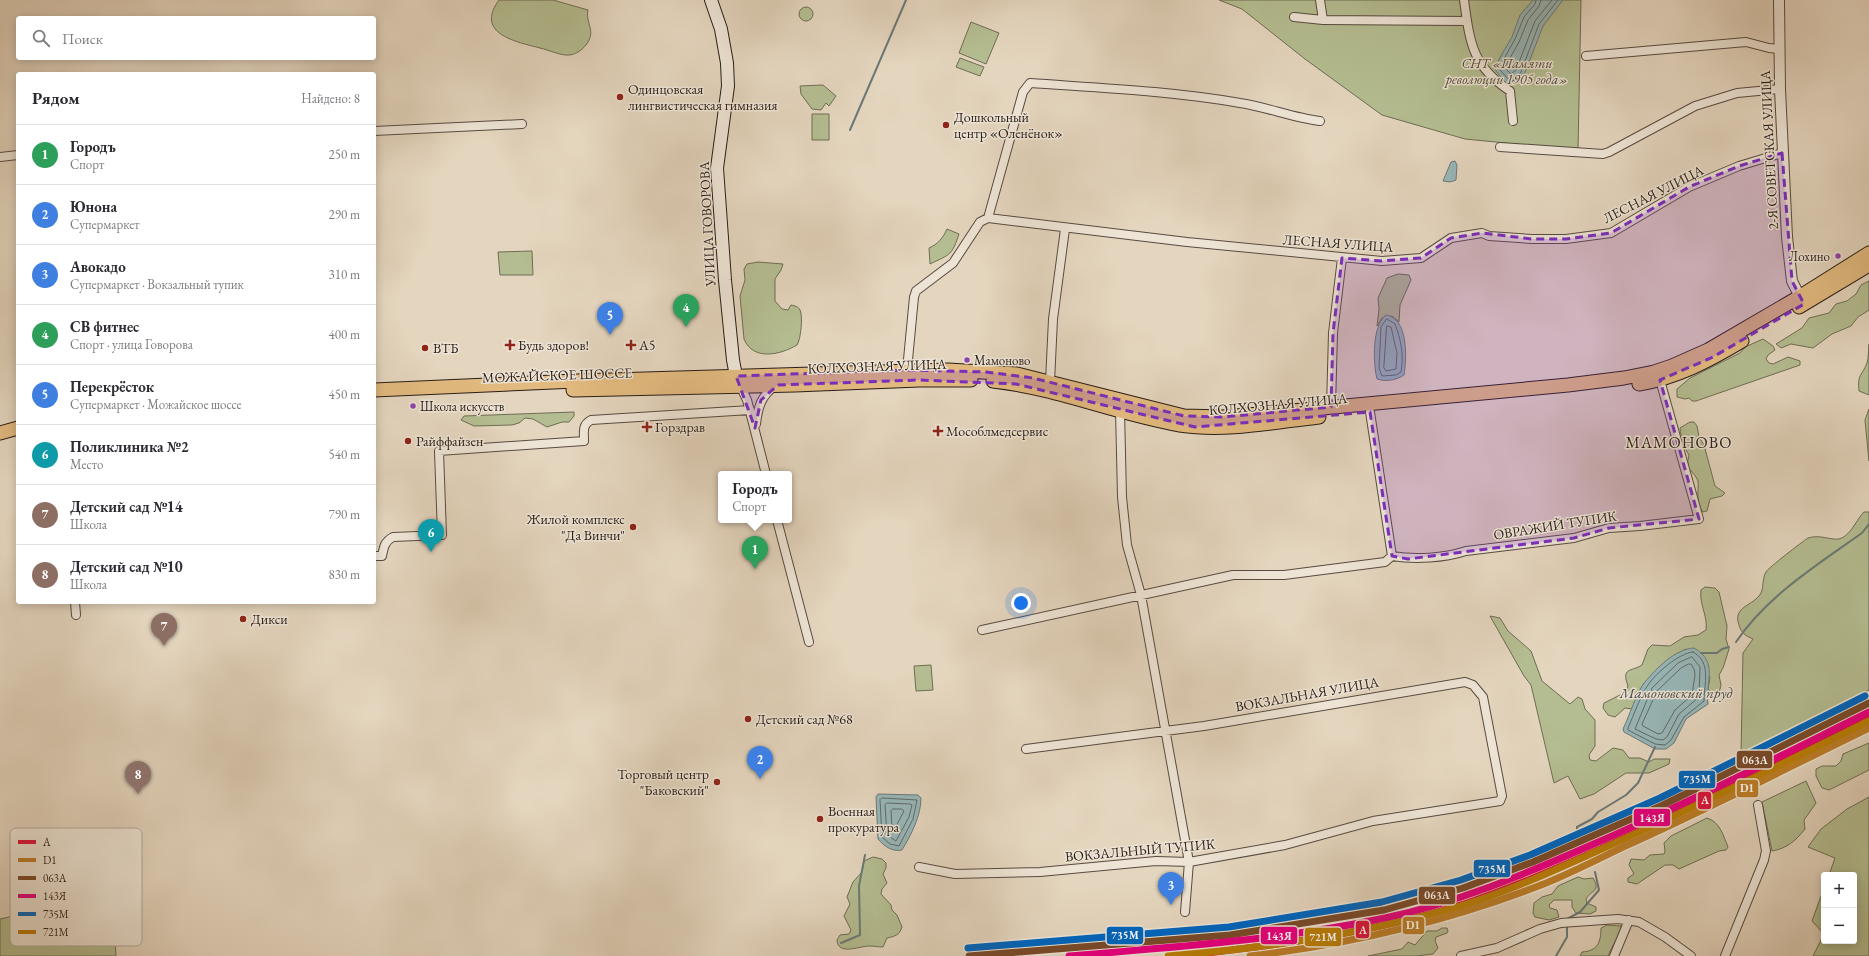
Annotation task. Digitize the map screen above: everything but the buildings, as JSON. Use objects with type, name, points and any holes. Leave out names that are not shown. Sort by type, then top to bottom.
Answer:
[{"type":"main road","name":"УЛИЦА ГОВОРОВА","points":[[711,0],[721,29],[727,63],[728,86],[717,168],[724,274],[732,360],[738,381]]},
{"type":"main road","points":[[1802,301],[1869,253]]},
{"type":"main road","points":[[1802,301],[1869,265]]},
{"type":"main road","name":"КОЛХОЗНАЯ УЛИЦА","points":[[738,381],[907,370],[1017,374],[1184,416],[1222,417],[1495,392],[1640,376],[1672,366],[1708,350],[1802,301]]},
{"type":"main road","name":"КОЛХОЗНАЯ УЛИЦА","points":[[738,381],[778,385],[919,380],[986,380],[1031,386],[1166,422],[1195,426],[1248,425],[1580,392],[1660,380],[1713,358],[1802,301]]},
{"type":"main road","name":"МОЖАЙСКОЕ ШОССЕ","points":[[376,390],[576,381],[738,381]]},
{"type":"main road","name":"МОЖАЙСКОЕ ШОССЕ","points":[[376,398],[576,390],[738,381]]},
{"type":"main road","points":[[0,433],[16,429]]},
{"type":"main road","points":[[0,442],[16,438]]},
{"type":"street","points":[[1320,0],[1323,20]]},
{"type":"street","points":[[1464,0],[1471,43],[1480,65],[1496,82],[1510,91],[1513,121]]},
{"type":"street","name":"2-Я СОВЕТСКАЯ УЛИЦА","points":[[1779,0],[1782,153],[1790,266],[1792,281],[1802,301]]},
{"type":"street","points":[[1294,17],[1323,20],[1467,21]]},
{"type":"street","points":[[1586,56],[1746,42],[1779,49]]},
{"type":"street","points":[[907,370],[914,297],[916,291],[953,263],[980,222],[988,218],[1023,92],[1030,83],[1185,95],[1242,103],[1308,120],[1320,121]]},
{"type":"street","points":[[1500,147],[1602,154],[1609,152],[1695,106],[1737,93],[1780,90]]},
{"type":"street","points":[[376,131],[522,124]]},
{"type":"street","name":"ЛЕСНАЯ УЛИЦА","points":[[988,218],[1065,229],[1342,258],[1382,261],[1421,258],[1451,238],[1482,233],[1489,236],[1532,239],[1566,239],[1611,233],[1689,188],[1739,166],[1782,153]]},
{"type":"street","points":[[0,157],[16,155]]},
{"type":"street","points":[[1050,382],[1053,319],[1065,229]]},
{"type":"street","points":[[1331,407],[1333,333],[1342,258]]},
{"type":"street","name":"ОВРАЖИЙ ТУПИК","points":[[1392,556],[1408,559],[1457,554],[1466,551],[1574,538],[1608,528],[1699,519],[1660,380]]},
{"type":"street","points":[[738,381],[750,410],[765,471]]},
{"type":"street","points":[[755,428],[761,400],[768,391],[778,385]]},
{"type":"street","points":[[376,556],[382,556],[387,540],[393,537],[442,535],[439,451],[584,441],[584,428],[591,420],[750,410]]},
{"type":"street","points":[[1120,410],[1120,461],[1127,545],[1141,595],[1189,862],[1185,912]]},
{"type":"street","points":[[982,630],[1233,575],[1284,575],[1385,562],[1392,556],[1370,412]]},
{"type":"street","points":[[778,523],[809,642]]},
{"type":"street","points":[[75,604],[76,615]]},
{"type":"street","name":"ВОКЗАЛЬНАЯ УЛИЦА","points":[[1026,749],[1166,732],[1465,682],[1473,685],[1483,697],[1502,799]]},
{"type":"street","name":"ВОКЗАЛЬНЫЙ ТУПИК","points":[[919,867],[955,874],[1033,873],[1156,861],[1189,862],[1285,845],[1373,821],[1500,801],[1502,799]]},
{"type":"street","points":[[1724,956],[1764,860],[1766,851],[1758,805]]},
{"type":"street","points":[[1460,956],[1496,948],[1540,929],[1561,923],[1618,919],[1639,922],[1691,956]]},
{"type":"street","points":[[1614,956],[1629,920]]},
{"type":"highlighted area","points":[[1782,153],[1792,281],[1804,304],[1713,357],[1660,380],[1699,519],[1609,528],[1574,538],[1457,554],[1408,559],[1392,556],[1370,412],[1195,427],[1016,384],[919,380],[778,385],[761,400],[755,428],[736,376],[907,370],[986,372],[1033,378],[1184,416],[1223,417],[1331,407],[1333,333],[1342,258],[1382,261],[1421,258],[1451,238],[1482,233],[1532,239],[1566,239],[1611,233],[1689,187],[1739,166]]},
{"type":"green space","points":[[499,0],[553,0],[588,10],[588,19],[591,31],[589,40],[579,52],[566,55],[510,39],[495,29],[492,21],[493,12]]},
{"type":"green space","name":"СНТ «Памяти революции 1905 года»","points":[[1219,0],[1581,0],[1578,150],[1465,139],[1382,115],[1305,59],[1242,9]]},
{"type":"green space","points":[[806,7],[811,9],[813,14],[811,19],[806,21],[801,19],[799,14],[801,9]]},
{"type":"green space","points":[[971,22],[999,33],[986,64],[959,53]]},
{"type":"green space","points":[[960,58],[984,67],[980,76],[956,67]]},
{"type":"green space","points":[[823,85],[836,96],[829,106],[826,103],[821,110],[812,109],[801,94],[800,86]]},
{"type":"green space","points":[[812,114],[829,114],[829,140],[812,140]]},
{"type":"green space","points":[[947,229],[959,234],[954,246],[947,256],[930,264],[929,248],[940,240]]},
{"type":"green space","points":[[532,251],[533,275],[500,275],[498,252]]},
{"type":"green space","points":[[758,262],[783,264],[775,279],[775,301],[782,309],[788,310],[791,305],[796,306],[800,310],[801,322],[798,342],[797,345],[790,349],[768,354],[760,353],[754,351],[748,346],[744,339],[740,296],[745,280],[744,269],[747,264]]},
{"type":"green space","points":[[1398,274],[1409,275],[1411,280],[1400,305],[1399,322],[1392,316],[1382,318],[1377,326],[1379,309],[1378,298],[1387,278]]},
{"type":"green space","points":[[1869,281],[1869,310],[1858,317],[1851,326],[1832,334],[1813,348],[1791,344],[1781,348],[1776,344],[1802,328],[1809,318],[1829,313],[1836,304],[1847,301],[1856,294],[1861,285]]},
{"type":"green space","points":[[1763,339],[1773,346],[1775,350],[1768,355],[1766,359],[1769,363],[1773,364],[1788,357],[1800,361],[1800,365],[1696,401],[1692,401],[1689,398],[1685,399],[1677,397],[1677,389],[1690,378],[1740,353],[1745,347]]},
{"type":"green space","points":[[1869,344],[1869,395],[1859,391],[1859,378],[1868,361]]},
{"type":"green space","points":[[1869,409],[1869,461],[1865,420]]},
{"type":"green space","points":[[574,412],[574,416],[569,422],[562,422],[547,427],[533,419],[525,418],[519,423],[512,425],[474,426],[461,420],[464,416]]},
{"type":"green space","points":[[1690,422],[1694,422],[1697,426],[1699,437],[1704,445],[1715,486],[1725,493],[1722,496],[1710,499],[1707,511],[1703,512],[1698,501],[1698,481],[1689,468],[1689,455],[1684,446],[1680,431],[1680,428]]},
{"type":"green space","points":[[1864,512],[1869,512],[1869,690],[1741,754],[1743,653],[1753,639],[1742,632],[1739,625],[1738,614],[1758,597],[1762,590],[1766,572],[1779,561],[1808,538],[1818,537],[1839,539],[1844,537],[1848,534]]},
{"type":"green space","points":[[1705,587],[1715,588],[1719,592],[1727,626],[1726,639],[1729,649],[1723,668],[1719,675],[1721,685],[1719,693],[1712,693],[1708,689],[1710,677],[1686,649],[1673,656],[1644,683],[1632,709],[1625,708],[1615,717],[1608,715],[1603,708],[1604,703],[1626,692],[1628,686],[1626,673],[1642,665],[1648,649],[1652,645],[1670,646],[1684,637],[1698,635],[1706,630],[1706,620],[1701,600],[1701,590]]},
{"type":"green space","points":[[1490,616],[1500,618],[1508,631],[1531,651],[1542,681],[1570,704],[1578,697],[1582,699],[1585,709],[1595,720],[1595,746],[1589,755],[1590,760],[1596,761],[1613,748],[1623,750],[1629,758],[1640,758],[1649,762],[1654,759],[1670,759],[1669,764],[1649,773],[1626,773],[1594,794],[1580,799],[1568,776],[1554,783],[1531,685],[1524,676]]},
{"type":"green space","points":[[931,665],[933,690],[916,691],[914,666]]},
{"type":"green space","points":[[1869,743],[1869,770],[1829,790],[1822,788],[1816,776],[1816,769],[1822,766],[1836,766],[1841,761],[1843,754]]},
{"type":"green space","points":[[1806,781],[1816,803],[1804,820],[1805,829],[1791,843],[1772,851],[1762,802]]},
{"type":"green space","points":[[1869,797],[1869,956],[1813,956],[1821,940],[1821,944],[1857,944],[1857,872],[1830,872],[1835,858],[1808,847],[1821,829],[1847,809]]},
{"type":"green space","points":[[1707,818],[1718,826],[1723,834],[1728,847],[1726,850],[1719,851],[1679,869],[1673,865],[1665,865],[1637,884],[1628,882],[1628,878],[1634,874],[1629,865],[1631,859],[1644,860],[1650,855],[1664,854],[1664,843],[1671,836]]},
{"type":"green space","points":[[873,857],[882,859],[886,863],[886,868],[883,874],[887,883],[882,889],[881,894],[891,905],[892,910],[897,915],[902,927],[901,930],[898,934],[887,938],[883,947],[870,946],[850,949],[841,948],[838,945],[837,940],[840,935],[849,934],[851,930],[844,916],[850,904],[847,897],[853,882],[862,872],[864,861]]},
{"type":"green space","points":[[1578,877],[1584,879],[1593,878],[1596,888],[1586,899],[1587,903],[1596,907],[1596,911],[1590,914],[1576,913],[1572,907],[1572,900],[1554,900],[1549,905],[1550,908],[1557,910],[1559,917],[1549,920],[1535,917],[1533,913],[1534,903],[1542,897],[1552,894],[1558,886]]},
{"type":"green space","points":[[1821,896],[1821,931],[1812,921]]},
{"type":"green space","points":[[10,917],[10,946],[115,946],[116,956],[0,956],[0,919]]},
{"type":"green space","points":[[1607,925],[1621,926],[1618,937],[1608,956],[1580,956],[1582,952],[1595,948],[1599,942],[1601,928]]},
{"type":"green space","points":[[1442,928],[1447,928],[1448,931],[1447,933],[1436,937],[1435,941],[1438,948],[1433,954],[1416,956],[1368,956],[1402,949],[1408,942],[1415,945],[1427,931],[1437,931]]},
{"type":"water","points":[[1533,0],[1563,0],[1543,26],[1524,75],[1516,84],[1507,85],[1496,71],[1495,66],[1512,37],[1520,15]]},
{"type":"water","points":[[1455,161],[1457,165],[1456,180],[1450,182],[1443,181],[1451,162]]},
{"type":"water","points":[[1386,315],[1399,323],[1404,339],[1406,358],[1404,375],[1395,379],[1380,380],[1377,379],[1374,354],[1378,327],[1381,320]]},
{"type":"water","name":"Мамоновский пруд","points":[[1694,648],[1702,654],[1709,666],[1708,704],[1686,719],[1674,743],[1666,749],[1655,749],[1624,732],[1623,729],[1633,704],[1645,682],[1667,660],[1680,652]]},
{"type":"water","points":[[878,794],[918,795],[921,798],[921,805],[912,832],[902,850],[888,848],[878,839],[876,797]]},
{"type":"waterway","points":[[850,130],[906,0]]},
{"type":"waterway","points":[[1736,642],[1748,625],[1762,610],[1794,582],[1862,533],[1869,524]]},
{"type":"waterway","points":[[1701,653],[1717,653],[1722,649],[1729,647]]},
{"type":"waterway","points":[[1577,831],[1577,827],[1592,819],[1598,812],[1626,795],[1638,783],[1655,747]]},
{"type":"waterway","points":[[841,943],[860,935],[859,886],[865,855]]},
{"type":"waterway","points":[[1567,919],[1580,912],[1599,890],[1595,872]]},
{"type":"waterway","points":[[1556,956],[1567,937],[1567,927]]},
{"type":"transit line","name":"735М","points":[[968,948],[1229,927],[1382,902],[1461,880],[1530,855],[1660,798],[1865,696]]},
{"type":"transit line","name":"063А","points":[[969,956],[1230,935],[1384,910],[1463,888],[1533,862],[1663,805],[1869,703]]},
{"type":"transit line","name":"143Я","points":[[1069,956],[1228,942],[1307,932],[1385,918],[1438,904],[1514,878],[1564,857],[1730,781],[1869,712]]},
{"type":"transit line","name":"A","points":[[1181,956],[1326,937],[1397,922],[1467,903],[1545,873],[1651,826],[1869,719]]},
{"type":"transit line","name":"721М","points":[[1168,956],[1244,949],[1319,938],[1394,923],[1483,899],[1548,873],[1664,821],[1869,721]]},
{"type":"transit line","name":"D1","points":[[1250,956],[1325,945],[1398,930],[1470,910],[1506,898],[1572,872],[1746,789],[1869,728]]},
{"type":"place","name":"Одинцовская лингвистическая гимназия","points":[[620,97]]},
{"type":"place","name":"Дошкольный центр «Оленёнок»","points":[[946,125]]},
{"type":"place","name":"Лохино","points":[[1838,256]]},
{"type":"place","name":"СВ фитнес","points":[[686,327]]},
{"type":"place","name":"Перекрёсток","points":[[610,335]]},
{"type":"place","name":"Будь здоров!","points":[[510,345]]},
{"type":"place","name":"А5","points":[[631,345]]},
{"type":"place","name":"ВТБ","points":[[425,348]]},
{"type":"place","name":"Мамоново","points":[[967,360]]},
{"type":"place","name":"Школа искусств","points":[[413,406]]},
{"type":"place","name":"Горздрав","points":[[647,427]]},
{"type":"place","name":"Мособлмедсервис","points":[[938,431]]},
{"type":"place","name":"Райффайзен","points":[[408,441]]},
{"type":"place","name":"Жилой комплекс \"Да Винчи\"","points":[[633,527]]},
{"type":"place","name":"Поликлиника №2","points":[[431,552]]},
{"type":"place","name":"Городъ","points":[[755,569]]},
{"type":"place","name":"Дикси","points":[[243,619]]},
{"type":"place","name":"Детский сад №14","points":[[164,646]]},
{"type":"place","name":"Детский сад №68","points":[[748,719]]},
{"type":"place","name":"Юнона","points":[[760,779]]},
{"type":"place","name":"Торговый центр \"Баковский\"","points":[[717,782]]},
{"type":"place","name":"Детский сад №10","points":[[138,794]]},
{"type":"place","name":"Военная прокуратура","points":[[820,819]]},
{"type":"place","name":"Авокадо","points":[[1171,905]]},
{"type":"district","name":"МАМОНОВО","points":[[1679,442]]}]
